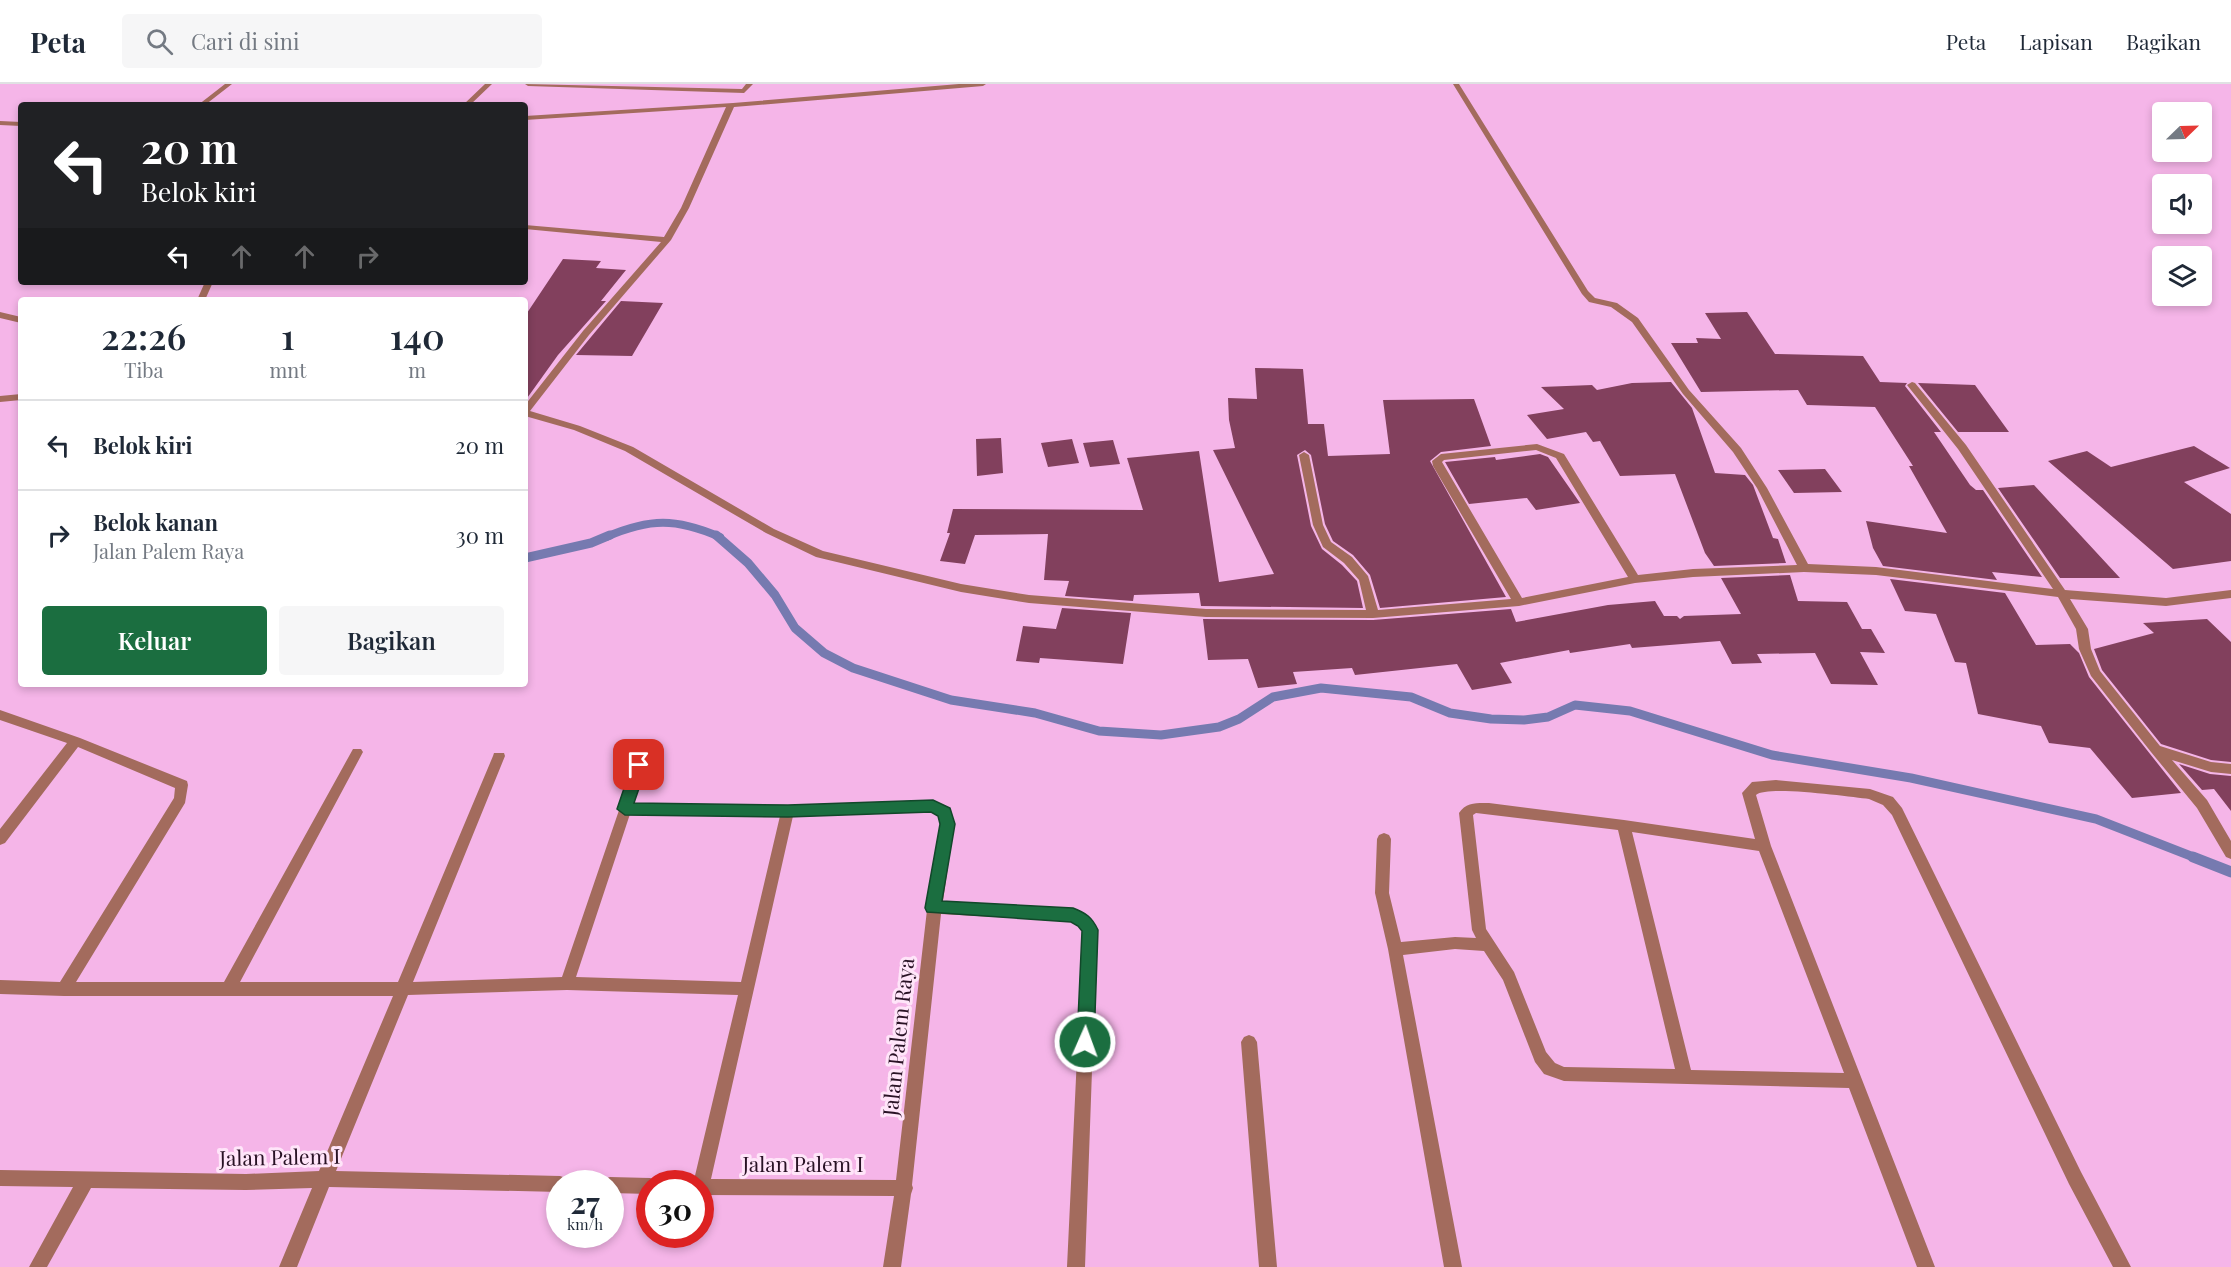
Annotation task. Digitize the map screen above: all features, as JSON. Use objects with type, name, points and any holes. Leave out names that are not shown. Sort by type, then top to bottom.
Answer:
[{"type":"street","points":[[205,102],[229,84]]},
{"type":"street","points":[[469,102],[489,84]]},
{"type":"street","points":[[528,84],[744,91],[750,84]]},
{"type":"street","points":[[528,118],[729,111],[982,84]]},
{"type":"street","points":[[1458,88],[1586,292],[1592,300],[1614,305],[1635,320],[1686,392],[1737,450],[1762,488],[1804,568]]},
{"type":"street","points":[[528,408],[586,333],[667,240],[685,208],[729,111]]},
{"type":"street","points":[[0,123],[18,124]]},
{"type":"street","points":[[528,227],[667,240]]},
{"type":"street","points":[[0,315],[18,319]]},
{"type":"street","points":[[1912,384],[1962,447],[2062,594],[2082,629],[2085,649],[2095,673],[2202,804],[2231,854]]},
{"type":"street","points":[[0,399],[18,397]]},
{"type":"street","points":[[528,413],[577,428],[629,448],[770,531],[819,554],[961,588],[1052,602],[1206,613],[1373,614],[1519,602],[1635,579],[1693,573],[1804,568],[1876,571],[2062,594],[2166,602],[2231,594]]},
{"type":"street","points":[[1519,602],[1438,466],[1437,462],[1442,457],[1537,447],[1560,456],[1635,579]]},
{"type":"street","points":[[1304,455],[1318,525],[1327,544],[1348,560],[1364,579],[1373,614]]},
{"type":"street","points":[[0,715],[76,741],[182,785],[180,799],[64,989]]},
{"type":"street","points":[[0,839],[76,741]]},
{"type":"street","points":[[567,983],[647,743]]},
{"type":"street","points":[[2155,749],[2211,766],[2231,769]]},
{"type":"street","points":[[229,988],[357,752]]},
{"type":"street","points":[[288,1267],[499,756]]},
{"type":"street","points":[[1926,1267],[1764,846],[1749,793],[1757,786],[1776,785],[1870,794],[1888,801],[1897,812],[2075,1178],[2122,1267]]},
{"type":"street","name":"Jalan Palem Raya","points":[[788,811],[933,806],[944,812],[947,824],[933,908],[905,1188],[892,1267]]},
{"type":"street","points":[[1764,846],[1489,808],[1474,808],[1466,813],[1479,930],[1509,977],[1540,1057],[1550,1069],[1564,1074],[1855,1081]]},
{"type":"street","points":[[625,809],[788,811],[705,1170]]},
{"type":"street","points":[[1624,825],[1685,1077]]},
{"type":"street","points":[[1384,839],[1382,893],[1395,949],[1453,1267]]},
{"type":"street","points":[[933,908],[1073,915],[1084,921],[1090,930],[1076,1267]]},
{"type":"street","points":[[1395,949],[1455,943],[1490,945]]},
{"type":"street","points":[[0,987],[401,989],[567,983],[747,989]]},
{"type":"street","points":[[1249,1042],[1268,1267]]},
{"type":"street","name":"Jalan Palem I","points":[[0,1178],[246,1182],[326,1179],[546,1184]]},
{"type":"street","points":[[38,1267],[87,1178]]},
{"type":"street","name":"Jalan Palem I","points":[[714,1187],[905,1188]]},
{"type":"building","points":[[563,259],[601,261],[596,268],[626,270],[601,301],[606,301],[558,355],[528,397],[528,312]]},
{"type":"building","points":[[621,301],[663,303],[632,356],[576,355]]},
{"type":"building","points":[[1747,312],[1775,354],[1863,356],[1880,382],[1907,383],[1905,386],[1941,432],[1934,432],[1970,485],[1976,490],[1983,490],[2042,577],[1992,572],[1997,580],[1883,566],[1873,548],[1866,521],[1947,533],[1909,466],[1913,466],[1875,407],[1807,405],[1798,390],[1701,392],[1671,343],[1698,343],[1696,338],[1721,339],[1705,313]]},
{"type":"building","points":[[1255,368],[1303,369],[1308,424],[1324,424],[1328,456],[1390,454],[1383,400],[1474,399],[1491,446],[1441,452],[1430,461],[1506,597],[1380,608],[1370,575],[1353,555],[1333,541],[1325,524],[1311,455],[1305,450],[1297,455],[1311,526],[1322,549],[1357,581],[1363,608],[1201,606],[1199,593],[1134,595],[1133,601],[1065,596],[1069,581],[1044,580],[1048,534],[975,535],[965,564],[940,561],[950,533],[947,533],[953,509],[1143,510],[1127,458],[1199,451],[1219,582],[1274,574],[1213,450],[1235,448],[1229,420],[1228,398],[1257,399]]},
{"type":"building","points":[[1671,382],[1692,408],[1715,473],[1745,475],[1753,485],[1773,538],[1778,539],[1786,563],[1714,566],[1705,553],[1675,474],[1620,476],[1600,441],[1593,442],[1586,432],[1547,439],[1527,415],[1564,409],[1541,387],[1592,385],[1597,390],[1632,383]]},
{"type":"building","points":[[1918,383],[1975,385],[2009,432],[1958,432]]},
{"type":"building","points":[[1001,438],[1003,473],[977,476],[976,439]]},
{"type":"building","points":[[1072,439],[1079,463],[1048,467],[1041,443]]},
{"type":"building","points":[[1113,440],[1120,464],[1090,467],[1083,443]]},
{"type":"building","points":[[2194,446],[2230,468],[2184,482],[2231,514],[2231,561],[2173,569],[2048,461],[2087,451],[2111,467]]},
{"type":"building","points":[[1540,454],[1548,457],[1580,503],[1536,510],[1527,498],[1469,504],[1445,462],[1495,457],[1496,460]]},
{"type":"building","points":[[1825,469],[1842,492],[1794,493],[1778,470]]},
{"type":"building","points":[[2034,485],[2120,578],[2060,578],[1998,488]]},
{"type":"building","points":[[1790,575],[1798,601],[1847,602],[1862,629],[1871,629],[1885,653],[1860,652],[1878,685],[1831,684],[1815,653],[1757,654],[1762,663],[1732,664],[1720,641],[1632,648],[1630,644],[1570,653],[1569,650],[1500,663],[1512,683],[1472,690],[1457,664],[1355,675],[1352,668],[1293,672],[1297,684],[1258,688],[1248,659],[1208,660],[1203,619],[1373,620],[1511,609],[1516,622],[1608,605],[1655,601],[1664,616],[1677,616],[1680,619],[1684,616],[1741,614],[1721,578]]},
{"type":"building","points":[[1890,579],[2005,593],[2036,645],[2070,644],[2079,653],[2089,677],[2181,793],[2132,798],[2090,748],[2049,743],[2041,726],[1978,714],[1966,663],[1955,662],[1936,614],[1905,611]]},
{"type":"building","points":[[1062,608],[1131,613],[1123,664],[1040,658],[1039,663],[1016,661],[1023,626],[1056,629]]},
{"type":"building","points":[[2207,619],[2231,642],[2231,762],[2211,760],[2161,744],[2102,670],[2094,649],[2154,633],[2143,623]]},
{"type":"building","points":[[2179,764],[2210,774],[2231,776],[2231,811],[2214,789],[2202,790]]},
{"type":"waterway","points":[[606,537],[636,526],[663,523],[690,526],[717,536]]},
{"type":"waterway","points":[[528,557],[591,543],[610,535]]},
{"type":"waterway","points":[[717,536],[748,563],[775,595],[795,628],[824,653],[853,668],[951,700],[1035,713],[1099,731],[1161,735],[1219,727],[1239,719],[1273,697],[1321,688],[1411,697],[1450,713],[1491,719],[1524,720],[1548,717],[1575,705],[1630,711],[1772,755],[1911,778],[2096,819],[2196,858]]},
{"type":"waterway","points":[[2193,857],[2231,872]]},
{"type":"route","points":[[639,765],[625,809],[788,811],[933,806],[944,812],[947,824],[933,908],[1073,915],[1084,921],[1090,930],[1085,1042]]}]
